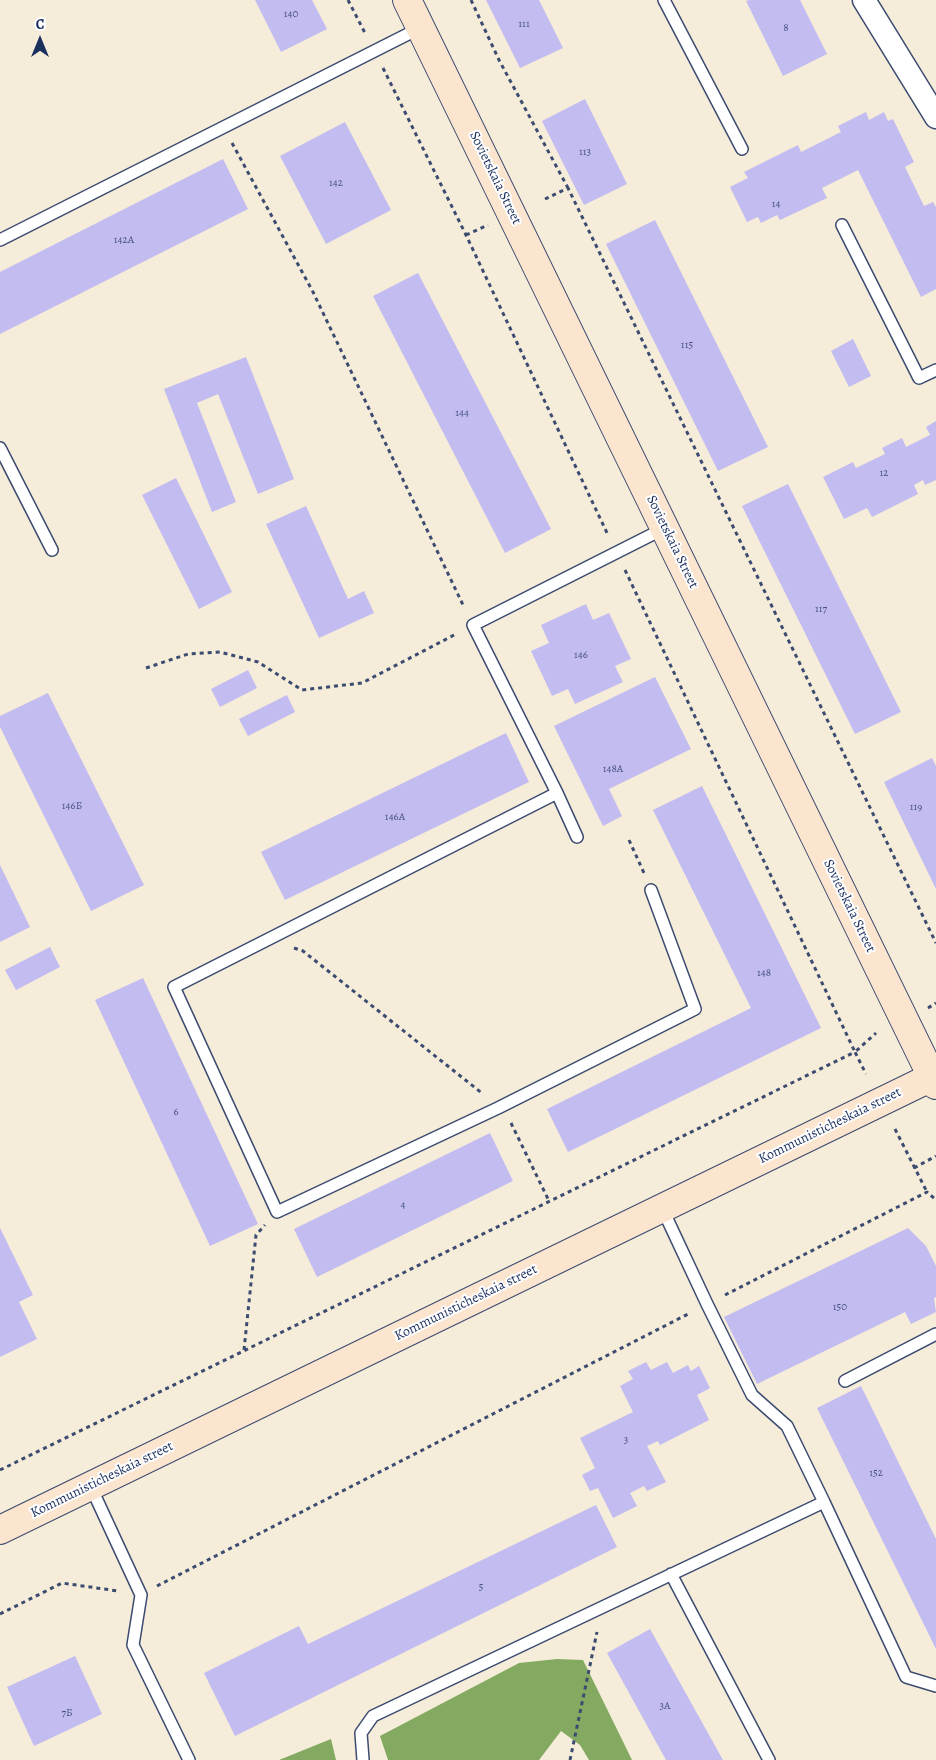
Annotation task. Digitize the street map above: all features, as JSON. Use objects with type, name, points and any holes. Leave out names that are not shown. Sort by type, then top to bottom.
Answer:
[{"type":"main road","name":"Sovietskaia Street","points":[[407,0],[935,1079]]},
{"type":"main road","name":"Kommunisticheskaia street","points":[[0,1530],[662,1208],[935,1079]]},
{"type":"street","points":[[864,0],[936,117]]},
{"type":"lane","points":[[664,0],[742,149]]},
{"type":"lane","points":[[0,240],[421,28]]},
{"type":"lane","points":[[842,225],[919,378],[936,370]]},
{"type":"lane","points":[[0,448],[52,550]]},
{"type":"lane","points":[[577,837],[473,625],[665,528]]},
{"type":"lane","points":[[557,793],[174,987],[277,1212],[498,1108],[695,1009],[651,890]]},
{"type":"lane","points":[[662,1208],[752,1396],[787,1426],[906,1677],[936,1686]]},
{"type":"lane","points":[[845,1381],[936,1334]]},
{"type":"lane","points":[[90,1485],[141,1595],[133,1645],[189,1760]]},
{"type":"lane","points":[[363,1760],[361,1733],[373,1716],[824,1502]]},
{"type":"lane","points":[[671,1574],[769,1760]]},
{"type":"path","points":[[471,0],[499,60],[568,188],[936,943]]},
{"type":"path","points":[[374,72],[383,68]]},
{"type":"path","points":[[146,668],[188,654],[220,652],[258,662],[302,690],[362,683],[473,625],[313,292],[230,139]]},
{"type":"path","points":[[545,199],[568,188]]},
{"type":"path","points":[[466,235],[488,225]]},
{"type":"path","points":[[629,840],[651,890]]},
{"type":"path","points":[[268,939],[303,951],[477,1088],[507,1117],[549,1201]]},
{"type":"path","points":[[0,1470],[855,1052],[866,1074]]},
{"type":"path","points":[[895,1129],[927,1192],[936,1200]]},
{"type":"path","points":[[914,1168],[936,1156]]},
{"type":"path","points":[[0,1614],[62,1583],[141,1595],[927,1192]]},
{"type":"path","points":[[244,1351],[256,1235],[277,1212]]},
{"type":"path","points":[[570,1760],[602,1607]]},
{"type":"green space","points":[[557,1659],[583,1660],[632,1760],[589,1760],[580,1745],[561,1731],[539,1760],[388,1760],[380,1736],[519,1663]]},
{"type":"green space","points":[[331,1739],[336,1760],[279,1760]]},
{"type":"building","points":[[255,0],[312,0],[327,29],[281,52]]},
{"type":"building","points":[[486,0],[539,0],[563,48],[520,68]]},
{"type":"building","points":[[800,0],[827,54],[783,76],[746,1]]},
{"type":"building","points":[[585,99],[627,184],[584,205],[542,121]]},
{"type":"building","points":[[866,112],[869,120],[884,112],[888,121],[893,119],[914,162],[905,167],[924,206],[933,202],[936,207],[936,289],[921,297],[858,170],[822,188],[827,198],[780,220],[777,215],[761,223],[758,217],[747,222],[730,187],[748,178],[744,172],[798,145],[801,152],[841,132],[838,126]]},
{"type":"building","points":[[345,122],[391,210],[326,244],[280,156]]},
{"type":"building","points":[[223,159],[248,209],[0,334],[0,272]]},
{"type":"building","points":[[655,220],[768,447],[718,471],[606,244]]},
{"type":"building","points":[[418,273],[551,529],[505,553],[373,296]]},
{"type":"building","points":[[853,339],[871,376],[849,387],[831,351]]},
{"type":"building","points":[[246,357],[294,479],[258,494],[218,394],[197,403],[236,502],[212,512],[164,389]]},
{"type":"building","points":[[936,421],[936,480],[925,485],[923,480],[914,485],[918,494],[872,517],[867,508],[844,519],[823,477],[853,462],[856,468],[885,454],[882,448],[902,438],[906,447],[930,435],[926,427]]},
{"type":"building","points":[[176,478],[232,592],[199,609],[142,495]]},
{"type":"building","points":[[788,484],[901,712],[855,734],[742,506]]},
{"type":"building","points":[[306,506],[348,599],[364,591],[374,613],[319,638],[266,524]]},
{"type":"building","points":[[586,604],[593,620],[609,613],[631,659],[615,666],[623,682],[575,704],[568,689],[552,696],[531,651],[549,643],[541,625]]},
{"type":"building","points":[[248,670],[257,688],[220,707],[211,689]]},
{"type":"building","points":[[655,677],[691,749],[609,789],[622,816],[603,826],[554,726]]},
{"type":"building","points":[[48,693],[144,885],[91,911],[0,727],[0,716]]},
{"type":"building","points":[[287,695],[295,712],[248,736],[239,719]]},
{"type":"building","points":[[506,733],[529,782],[285,900],[261,852]]},
{"type":"building","points":[[932,758],[936,766],[936,889],[884,782]]},
{"type":"building","points":[[702,786],[821,1028],[568,1152],[547,1109],[751,1008],[653,810]]},
{"type":"building","points":[[0,865],[30,927],[0,942]]},
{"type":"building","points":[[50,947],[60,967],[16,990],[5,970]]},
{"type":"building","points":[[143,978],[258,1224],[210,1246],[95,1000]]},
{"type":"building","points":[[490,1133],[513,1181],[317,1277],[294,1229]]},
{"type":"building","points":[[0,1228],[33,1295],[19,1302],[37,1339],[0,1357]]},
{"type":"building","points":[[908,1228],[926,1246],[936,1266],[936,1297],[934,1298],[936,1312],[911,1324],[905,1312],[757,1384],[724,1317]]},
{"type":"building","points":[[646,1362],[651,1370],[667,1362],[673,1373],[688,1365],[691,1371],[699,1366],[710,1388],[697,1395],[709,1420],[660,1445],[658,1441],[647,1446],[666,1482],[647,1491],[644,1486],[630,1493],[637,1506],[613,1518],[598,1488],[590,1491],[582,1475],[595,1468],[580,1438],[633,1412],[620,1386],[633,1379],[628,1371]]},
{"type":"building","points":[[861,1386],[936,1539],[936,1649],[817,1408]]},
{"type":"building","points":[[596,1505],[617,1547],[235,1736],[204,1673],[299,1626],[308,1644]]},
{"type":"building","points":[[650,1629],[723,1760],[666,1760],[607,1653]]},
{"type":"building","points":[[75,1656],[102,1714],[34,1746],[7,1687]]}]
